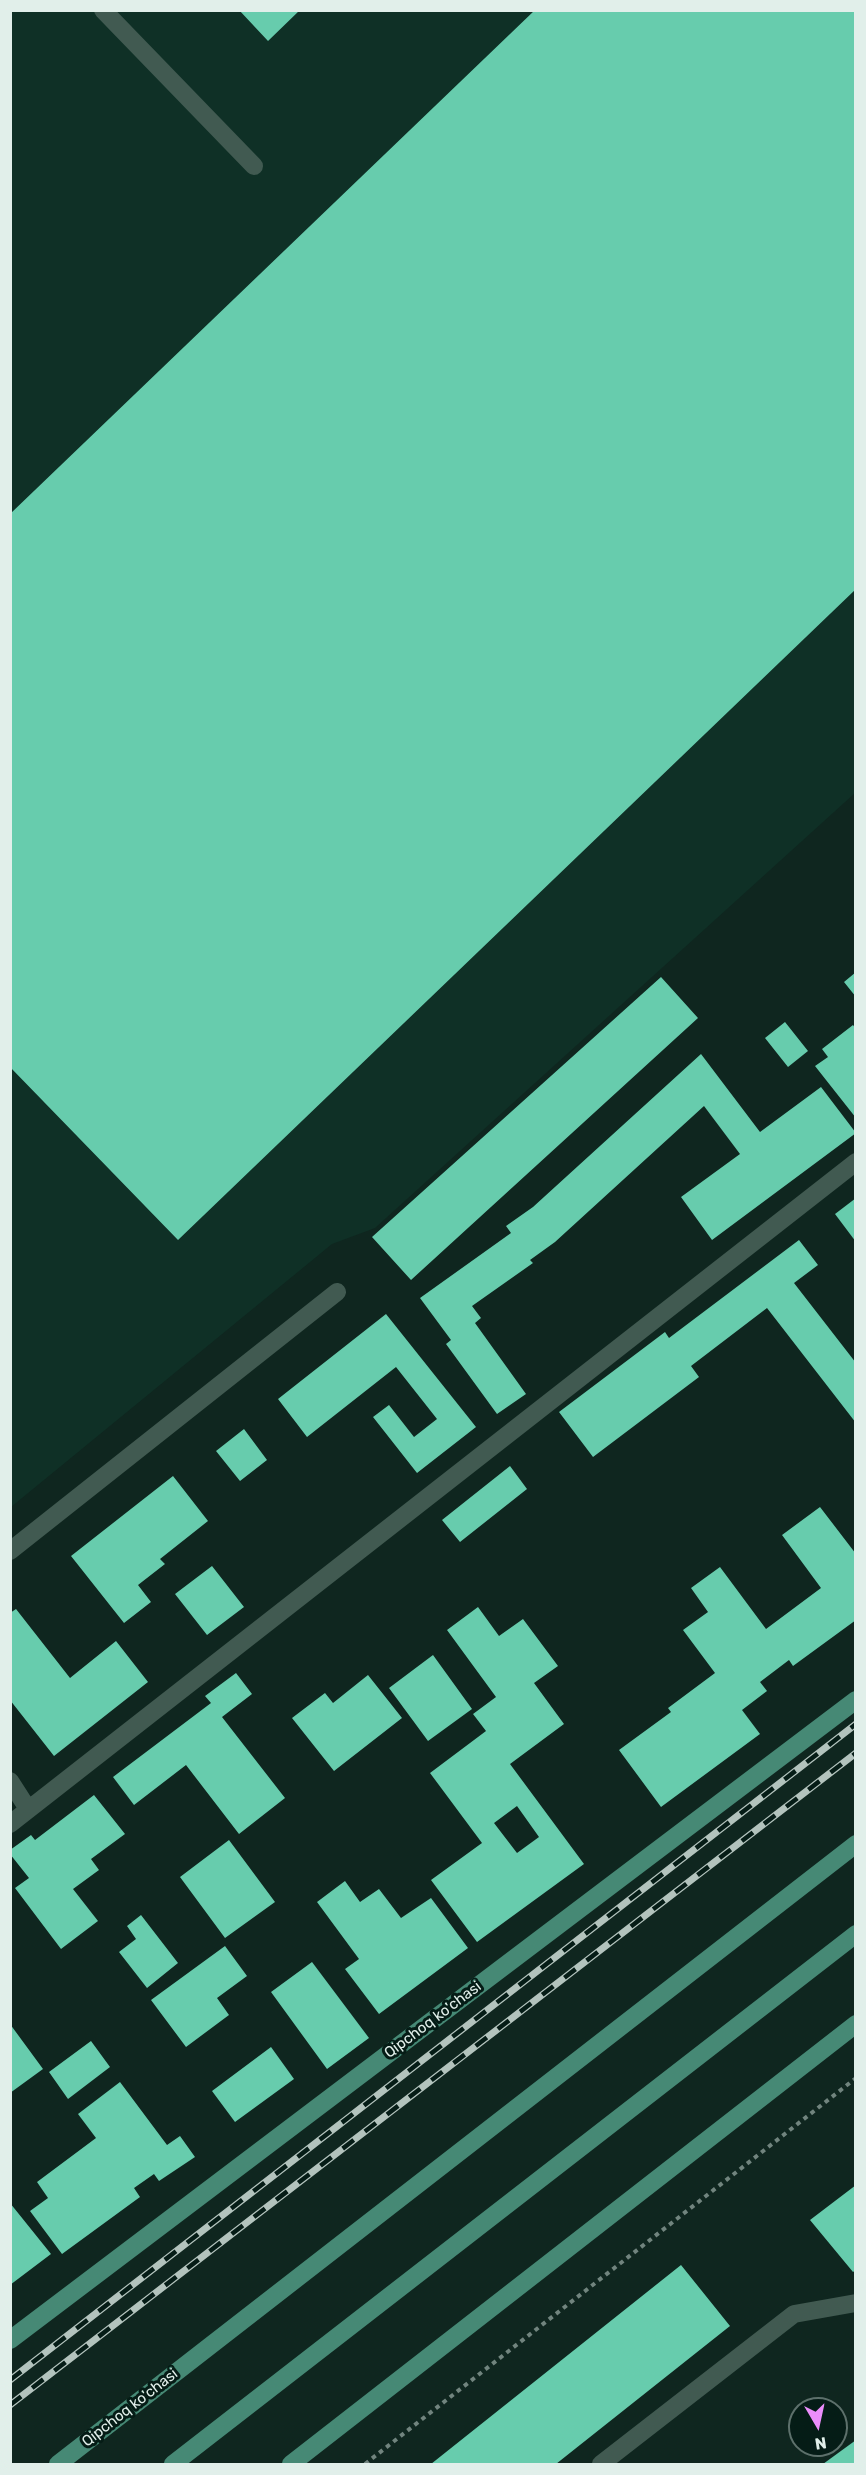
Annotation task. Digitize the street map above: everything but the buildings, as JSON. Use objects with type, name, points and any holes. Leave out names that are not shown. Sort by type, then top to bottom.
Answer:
[{"type":"main road","name":"Qipchoq ko'chasi","points":[[10,2340],[855,1700]]},
{"type":"main road","name":"Qipchoq ko'chasi","points":[[58,2464],[855,1844]]},
{"type":"main road","points":[[173,2464],[855,1934]]},
{"type":"main road","points":[[291,2464],[855,2024]]},
{"type":"lane","points":[[103,10],[254,166]]},
{"type":"lane","points":[[10,1824],[855,1162]]},
{"type":"lane","points":[[10,1551],[337,1292]]},
{"type":"lane","points":[[10,1781],[28,1809]]},
{"type":"lane","points":[[601,2464],[794,2314],[855,2302]]},
{"type":"path","points":[[365,2464],[855,2078]]},
{"type":"shaded area","points":[[11,11],[855,11],[855,793],[375,1228],[332,1244],[11,1507]]},
{"type":"railway","points":[[10,2380],[856,1724]]},
{"type":"railway","points":[[10,2405],[856,1753]]}]
